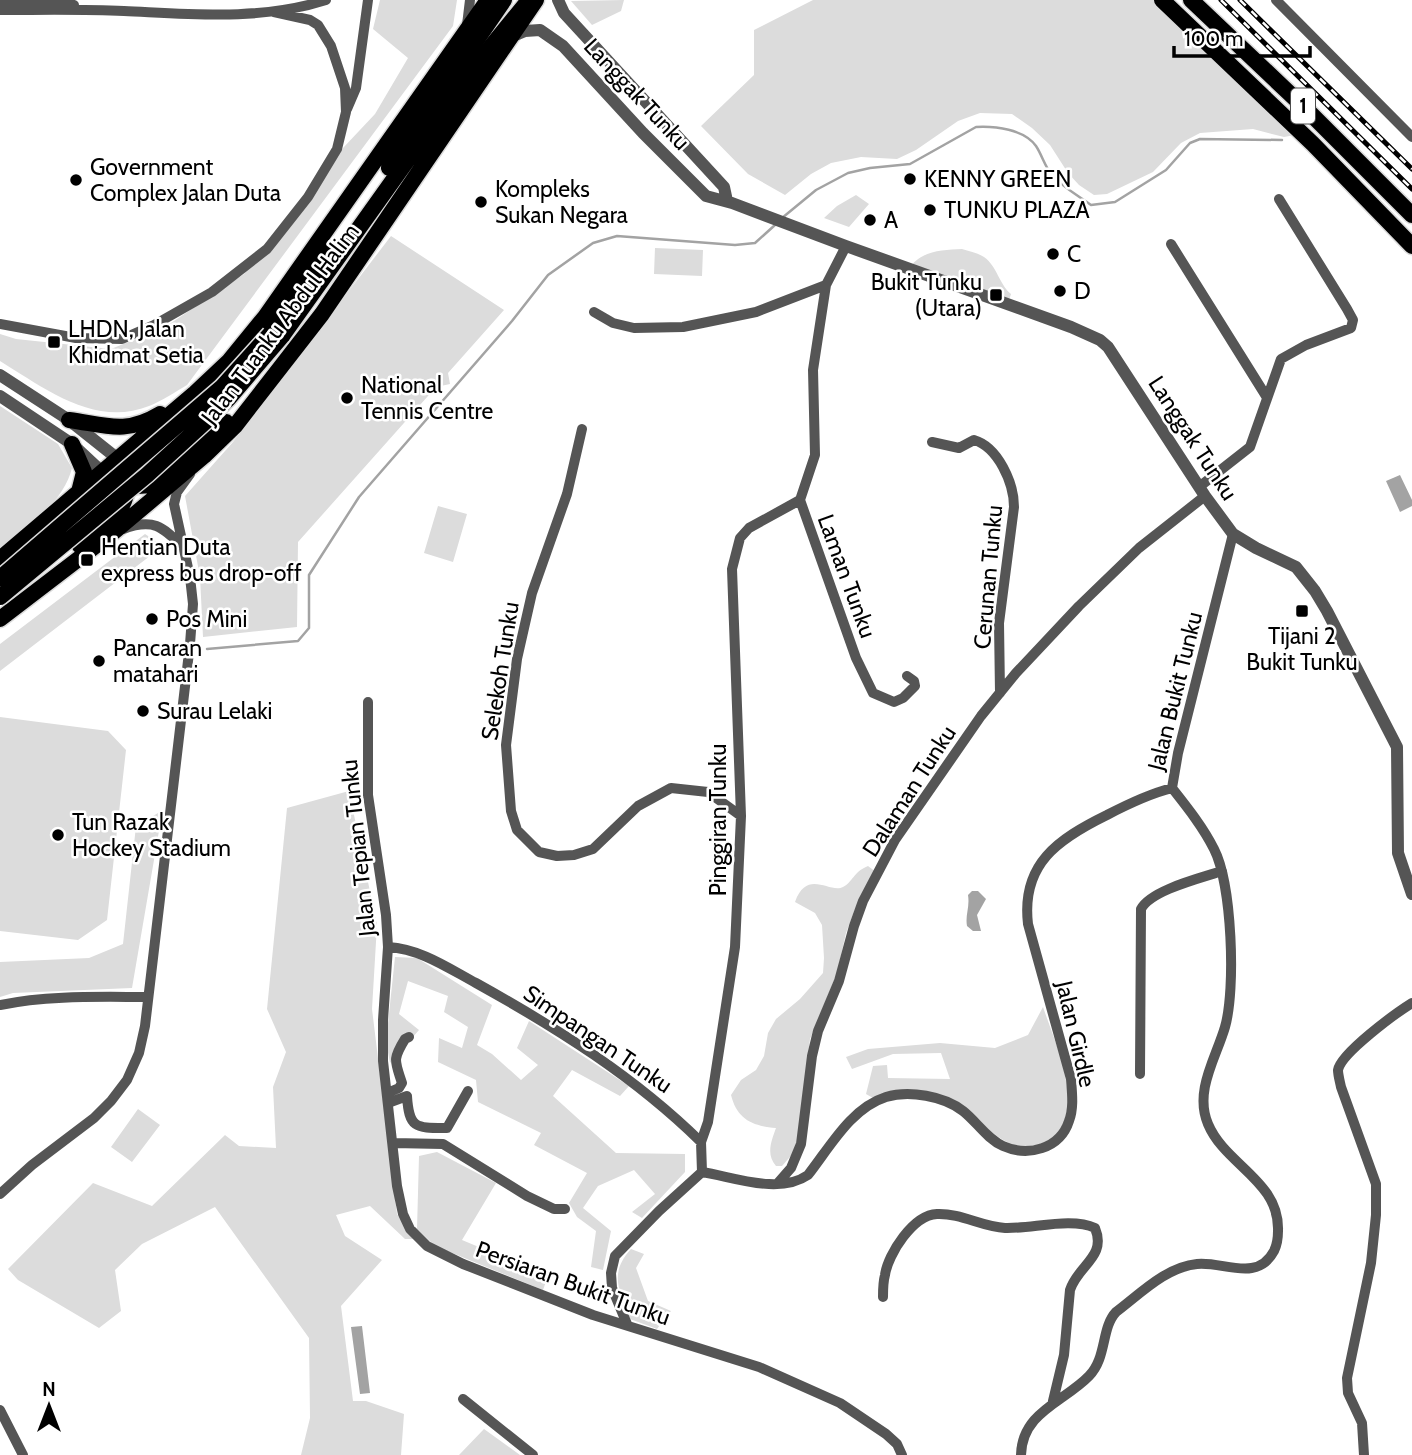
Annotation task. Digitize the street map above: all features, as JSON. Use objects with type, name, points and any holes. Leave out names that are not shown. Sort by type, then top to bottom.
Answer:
[{"type":"main road","name":"Jalan Tuanku Abdul Halim","points":[[0,559],[229,361],[265,317],[488,0]]},
{"type":"main road","name":"Jalan Tuanku Abdul Halim","points":[[0,597],[146,475],[229,398],[426,127],[504,0]]},
{"type":"main road","name":"Jalan Tuanku Abdul Halim","points":[[0,578],[222,387],[276,335],[290,307],[356,217],[475,66],[520,0]]},
{"type":"main road","points":[[475,66],[530,0]]},
{"type":"main road","name":"Jalan Tuanku Abdul Halim","points":[[0,619],[115,531],[200,452],[235,426],[322,313],[536,0]]},
{"type":"main road","name":"1","points":[[1162,0],[1313,144],[1412,246]]},
{"type":"main road","name":"1","points":[[1191,0],[1412,215]]},
{"type":"main road","points":[[322,313],[331,293],[404,177],[426,127]]},
{"type":"main road","points":[[290,307],[395,132]]},
{"type":"main road","points":[[1387,218],[1412,252]]},
{"type":"main road","points":[[69,420],[107,426],[137,426],[195,393]]},
{"type":"main road","points":[[168,416],[160,426],[158,434],[158,442],[163,452],[200,452]]},
{"type":"main road","points":[[72,444],[84,472],[79,492]]},
{"type":"main road","points":[[102,472],[113,482],[127,488],[151,485],[200,452]]},
{"type":"main road","points":[[0,610],[122,510],[127,488],[126,474],[118,459]]},
{"type":"main road","points":[[59,509],[85,505],[92,508],[98,518],[91,537]]},
{"type":"street","points":[[0,10],[102,10],[222,15],[274,12],[326,0]]},
{"type":"street","points":[[0,324],[76,338],[122,339],[154,325],[212,292],[267,249],[308,197],[337,149],[346,112],[356,88],[368,0]]},
{"type":"street","points":[[465,33],[470,0]]},
{"type":"street","name":"Langgak Tunku","points":[[558,0],[564,13],[724,187],[727,201]]},
{"type":"street","points":[[1276,0],[1412,137]]},
{"type":"street","points":[[0,1],[55,2],[102,10]]},
{"type":"street","points":[[274,12],[310,20],[318,25],[331,46],[345,88],[346,112]]},
{"type":"street","name":"Langgak Tunku","points":[[513,36],[540,30],[563,46],[643,133],[706,196],[727,201],[1100,340],[1116,358],[1202,492],[1233,534],[1288,562],[1303,574],[1327,611],[1390,730],[1398,757],[1398,853],[1412,894]]},
{"type":"street","name":"Dalaman Tunku","points":[[776,1184],[791,1168],[801,1144],[811,1056],[818,1031],[839,981],[863,901],[895,840],[1000,693],[1079,606],[1248,450],[1281,359],[1351,328],[1353,320],[1279,199]]},
{"type":"street","points":[[1171,244],[1266,396]]},
{"type":"street","name":"Laman Tunku","points":[[846,246],[826,285],[813,370],[816,455],[800,500],[856,658],[873,693],[894,702],[903,698],[915,686],[914,681],[907,676]]},
{"type":"street","points":[[594,312],[613,323],[634,328],[683,327],[756,312],[826,285]]},
{"type":"street","points":[[0,376],[69,420],[118,459]]},
{"type":"street","points":[[0,396],[72,444],[102,472]]},
{"type":"street","name":"Selekoh Tunku","points":[[582,429],[567,494],[532,593],[517,659],[506,745],[511,811],[517,830],[539,852],[557,856],[575,855],[593,849],[638,806],[671,788],[708,792],[741,816]]},
{"type":"street","name":"Cerunan Tunku","points":[[932,442],[951,448],[959,448],[974,440],[983,443],[1009,478],[1014,493],[999,624],[1000,693]]},
{"type":"street","points":[[0,1194],[32,1165],[94,1118],[127,1080],[139,1053],[148,997],[193,604],[174,498],[200,452]]},
{"type":"street","name":"Pinggiran Tunku","points":[[702,1172],[701,1142],[708,1122],[735,947],[741,816],[732,569],[740,538],[749,528],[800,500]]},
{"type":"street","points":[[115,531],[136,524],[154,524],[166,530],[183,547]]},
{"type":"street","name":"Jalan Bukit Tunku","points":[[1021,1455],[1021,1444],[1030,1426],[1054,1401],[1094,1370],[1113,1316],[1182,1266],[1210,1263],[1250,1269],[1264,1263],[1275,1250],[1279,1220],[1272,1199],[1214,1136],[1203,1108],[1207,1075],[1226,1025],[1230,1000],[1227,901],[1222,871],[1214,849],[1172,788],[1178,753],[1233,534]]},
{"type":"street","name":"Jalan Tepian Tunku","points":[[368,702],[368,795],[386,915],[388,947]]},
{"type":"street","name":"Jalan Girdle","points":[[702,1172],[776,1184],[794,1183],[808,1175],[849,1122],[867,1106],[887,1097],[910,1094],[935,1097],[961,1109],[999,1145],[1013,1150],[1033,1151],[1058,1139],[1070,1118],[1073,1098],[1071,1079],[1028,924],[1029,889],[1044,858],[1077,830],[1137,800],[1172,788]]},
{"type":"street","points":[[1140,1074],[1141,909],[1150,899],[1163,892],[1222,871]]},
{"type":"street","name":"Persiaran Bukit Tunku","points":[[388,947],[383,1060],[397,1186],[403,1214],[411,1229],[427,1247],[559,1303],[759,1367],[840,1403],[886,1434],[897,1444],[902,1455]]},
{"type":"street","name":"Simpangan Tunku","points":[[388,947],[425,955],[544,1020],[639,1087],[701,1142]]},
{"type":"street","points":[[0,1005],[80,997],[148,997]]},
{"type":"street","points":[[1364,1455],[1362,1423],[1348,1393],[1347,1378],[1371,1263],[1376,1184],[1341,1087],[1338,1071],[1345,1058],[1379,1026],[1412,1003]]},
{"type":"street","points":[[410,1037],[405,1039],[395,1055],[395,1064],[407,1096],[408,1116],[411,1121],[419,1126],[447,1128],[468,1091]]},
{"type":"street","points":[[388,1098],[402,1083]]},
{"type":"street","points":[[388,1098],[407,1096]]},
{"type":"street","points":[[393,1143],[443,1144],[527,1196],[554,1209],[565,1209]]},
{"type":"street","points":[[627,1324],[612,1288],[611,1273],[615,1256],[702,1172]]},
{"type":"street","points":[[883,1297],[885,1273],[908,1230],[923,1218],[935,1213],[954,1215],[1003,1228],[1081,1224],[1096,1228],[1097,1252],[1072,1282],[1070,1290],[1064,1355],[1054,1401]]},
{"type":"street","points":[[463,1399],[533,1455]]},
{"type":"street","points":[[0,1410],[23,1455]]},
{"type":"shaded area","points":[[380,0],[457,0],[453,26],[187,385],[149,406],[109,412],[71,402],[0,361],[0,334],[16,339],[111,349],[165,327],[244,274],[343,148],[375,114],[408,58],[373,29]]},
{"type":"shaded area","points":[[624,0],[621,11],[592,25],[571,1]]},
{"type":"shaded area","points":[[813,0],[1153,0],[1295,135],[1284,137],[1253,129],[1200,133],[1181,143],[1153,172],[1107,194],[1094,195],[1079,185],[1050,145],[1032,128],[1012,114],[980,113],[958,121],[916,150],[897,159],[861,157],[831,163],[811,174],[785,195],[748,174],[701,126],[754,75],[754,30]]},
{"type":"shaded area","name":"KENNY GREEN","points":[[856,195],[869,204],[849,227],[824,218],[837,206]]},
{"type":"shaded area","name":"National Tennis Centre","points":[[391,236],[504,310],[448,373],[450,384],[436,387],[298,542],[297,627],[203,637],[200,577],[185,496],[233,442]]},
{"type":"shaded area","points":[[655,248],[703,250],[702,276],[654,274]]},
{"type":"shaded area","points":[[962,249],[979,254],[988,261],[1011,294],[1009,300],[910,267],[927,254]]},
{"type":"shaded area","points":[[0,406],[58,444],[72,468],[61,493],[32,523],[0,550]]},
{"type":"shaded area","points":[[1400,475],[1412,500],[1412,506],[1400,512],[1386,481]]},
{"type":"shaded area","points":[[438,506],[467,514],[453,562],[424,553]]},
{"type":"shaded area","points":[[145,534],[163,546],[0,671],[0,644]]},
{"type":"shaded area","name":"Tun Razak Hockey Stadium","points":[[0,717],[108,731],[126,750],[107,920],[78,940],[0,931]]},
{"type":"shaded area","points":[[349,791],[377,925],[372,1009],[397,1214],[413,1239],[405,1239],[370,1206],[336,1215],[345,1236],[382,1260],[341,1306],[353,1401],[366,1401],[404,1414],[401,1455],[301,1455],[310,1418],[309,1338],[215,1207],[142,1244],[115,1270],[121,1311],[99,1328],[18,1280],[8,1269],[93,1183],[152,1206],[225,1135],[239,1146],[276,1148],[273,1087],[286,1052],[267,1009],[287,808]]},
{"type":"shaded area","points":[[158,813],[160,825],[132,988],[13,993],[0,997],[0,962],[89,958],[123,944],[136,826]]},
{"type":"shaded area","points":[[868,866],[876,872],[855,909],[846,933],[837,973],[810,1039],[796,1150],[782,1166],[776,1166],[770,1152],[776,1128],[747,1120],[737,1110],[731,1095],[741,1080],[756,1070],[764,1056],[768,1033],[776,1019],[800,999],[823,973],[822,925],[815,913],[795,902],[800,892],[812,884],[843,887]]},
{"type":"shaded area","points":[[972,891],[978,891],[986,899],[977,915],[981,931],[973,931],[967,926],[968,895]]},
{"type":"shaded area","points":[[395,957],[417,958],[492,1005],[477,1045],[492,1054],[521,1080],[538,1065],[517,1048],[529,1021],[629,1086],[620,1096],[572,1070],[553,1096],[616,1153],[685,1154],[685,1172],[642,1218],[632,1212],[655,1194],[634,1170],[598,1186],[583,1208],[611,1231],[603,1270],[591,1267],[596,1231],[577,1217],[569,1203],[587,1173],[534,1145],[541,1133],[478,1102],[476,1080],[438,1062],[439,1038],[462,1048],[468,1027],[444,1012],[448,996],[408,981],[399,1014],[419,1030],[390,1063],[386,1042]]},
{"type":"shaded area","points":[[1043,1007],[1064,1069],[1068,1103],[1058,1132],[1039,1144],[1011,1144],[997,1136],[964,1108],[940,1095],[915,1090],[888,1093],[873,1098],[866,1094],[873,1066],[887,1065],[888,1078],[950,1079],[941,1053],[893,1054],[852,1069],[846,1057],[868,1049],[940,1043],[995,1048],[1028,1035]]},
{"type":"shaded area","points":[[138,1109],[160,1125],[132,1162],[111,1147]]},
{"type":"shaded area","points":[[437,1152],[496,1183],[462,1240],[548,1276],[543,1290],[435,1246],[417,1229],[419,1156]]},
{"type":"shaded area","points":[[631,1249],[644,1254],[636,1268],[648,1301],[671,1311],[657,1329],[630,1319],[620,1291],[620,1267]]},
{"type":"shaded area","points":[[362,1326],[370,1393],[360,1394],[351,1327]]},
{"type":"shaded area","points":[[484,1429],[520,1455],[459,1455]]},
{"type":"waterway","points":[[782,218],[816,190],[848,173],[910,164],[976,127],[1017,132],[1031,140],[1056,179],[1091,205],[1115,202],[1166,170],[1190,143],[1200,139],[1282,140]]},
{"type":"waterway","points":[[207,649],[298,641],[309,628],[309,575],[359,497],[512,321],[548,275],[593,243],[617,236],[735,245],[755,243],[775,225]]},
{"type":"railway","points":[[1221,0],[1412,189]]},
{"type":"railway","points":[[1240,0],[1412,169]]},
{"type":"place","name":"KENNY GREEN","points":[[910,179]]},
{"type":"place","name":"Government Complex Jalan Duta","points":[[76,180]]},
{"type":"place","name":"Kompleks Sukan Negara","points":[[481,202]]},
{"type":"place","name":"TUNKU PLAZA","points":[[930,210]]},
{"type":"place","name":"A","points":[[870,220]]},
{"type":"place","name":"C","points":[[1053,254]]},
{"type":"place","name":"D","points":[[1060,291]]},
{"type":"place","name":"Bukit Tunku (Utara)","points":[[996,295]]},
{"type":"place","name":"LHDN, Jalan Khidmat Setia","points":[[54,342]]},
{"type":"place","name":"National Tennis Centre","points":[[347,398]]},
{"type":"place","name":"Hentian Duta express bus drop-off","points":[[87,560]]},
{"type":"place","name":"Tijani 2 Bukit Tunku","points":[[1302,611]]},
{"type":"place","name":"Pos Mini","points":[[152,619]]},
{"type":"place","name":"Pancaran matahari","points":[[99,661]]},
{"type":"place","name":"Surau Lelaki","points":[[143,711]]},
{"type":"place","name":"Tun Razak Hockey Stadium","points":[[58,835]]}]
